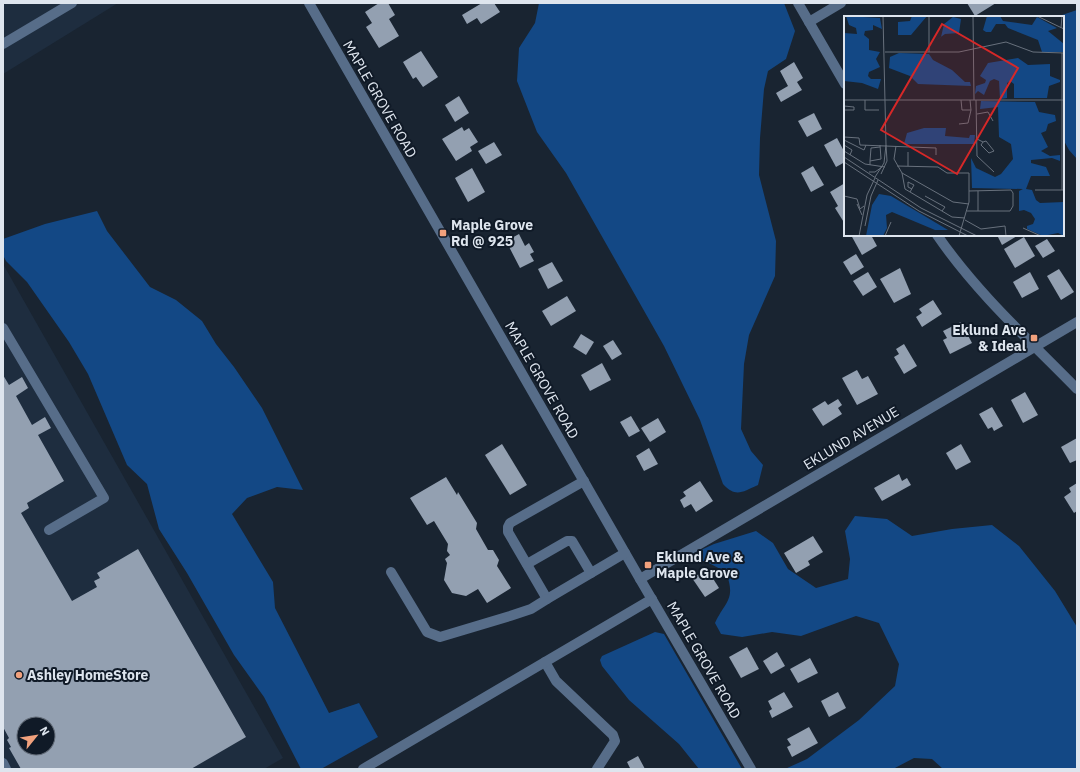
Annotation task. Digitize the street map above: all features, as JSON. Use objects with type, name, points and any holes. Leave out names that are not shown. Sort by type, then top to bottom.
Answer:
[{"type":"street","points":[[3,44],[72,3]]},
{"type":"street","name":"MAPLE GROVE ROAD","points":[[309,3],[751,769]]},
{"type":"street","points":[[798,3],[844,82]]},
{"type":"street","points":[[809,22],[841,3]]},
{"type":"street","points":[[938,236],[976,286],[1034,347],[1077,389]]},
{"type":"street","name":"EKLUND AVENUE","points":[[640,579],[1077,322]]},
{"type":"street","points":[[3,328],[104,498],[49,530]]},
{"type":"street","points":[[547,599],[508,532],[508,527],[510,522],[584,481]]},
{"type":"street","points":[[527,564],[567,541],[572,541],[591,572]]},
{"type":"street","points":[[391,572],[427,632],[440,637],[530,609],[625,553]]},
{"type":"street","points":[[363,769],[652,599]]},
{"type":"street","points":[[545,662],[556,681],[613,735],[615,741],[613,746],[597,769]]},
{"type":"street","points":[[3,763],[6,769]]},
{"type":"shaded area","points":[[3,3],[118,3],[3,74]]},
{"type":"shaded area","points":[[539,3],[784,3],[795,31],[786,59],[768,71],[764,89],[760,138],[759,175],[776,241],[775,276],[749,335],[744,364],[741,429],[751,451],[763,465],[758,485],[748,490],[736,492],[732,491],[723,484],[700,420],[664,346],[566,173],[537,132],[517,81],[519,48],[535,23]]},
{"type":"shaded area","points":[[1077,10],[1077,159],[1069,150],[1064,141],[1064,16],[1059,16]]},
{"type":"shaded area","points":[[97,211],[107,231],[150,287],[176,300],[202,321],[216,344],[262,408],[303,490],[277,487],[247,498],[232,514],[273,582],[275,608],[329,713],[359,703],[378,737],[321,769],[301,769],[264,697],[234,655],[187,573],[159,529],[147,484],[127,465],[88,374],[69,342],[27,282],[6,261],[3,255],[3,239],[45,224]]},
{"type":"shaded area","points":[[3,264],[283,758],[264,769],[3,769]]},
{"type":"shaded area","points":[[855,516],[887,519],[912,536],[952,529],[992,525],[1019,546],[1055,591],[1077,627],[1077,769],[943,769],[932,759],[914,758],[893,769],[785,769],[807,759],[859,720],[895,686],[899,664],[879,623],[856,616],[801,636],[772,632],[742,637],[721,634],[715,623],[730,594],[729,581],[726,572],[705,561],[693,561],[690,555],[714,544],[756,531],[773,543],[788,569],[816,588],[848,579],[850,559],[845,531]]},
{"type":"shaded area","points":[[655,632],[664,634],[742,769],[699,769],[679,744],[629,700],[602,666],[600,660],[602,656]]},
{"type":"building","points":[[379,3],[388,3],[395,15],[389,19],[399,36],[379,48],[366,27],[372,23],[365,12]]},
{"type":"building","points":[[482,3],[494,3],[500,12],[481,24],[477,18],[467,24],[462,15]]},
{"type":"building","points":[[967,3],[996,3],[975,16]]},
{"type":"building","points":[[421,51],[438,77],[423,87],[416,77],[413,79],[403,62]]},
{"type":"building","points":[[794,62],[803,78],[797,82],[802,90],[781,102],[776,93],[788,86],[780,71]]},
{"type":"building","points":[[459,96],[469,113],[455,122],[445,105]]},
{"type":"building","points":[[814,113],[822,129],[807,137],[798,121]]},
{"type":"building","points":[[462,127],[464,131],[469,128],[478,142],[470,147],[472,151],[456,161],[442,139]]},
{"type":"building","points":[[837,138],[844,151],[844,163],[836,167],[824,145]]},
{"type":"building","points":[[494,142],[502,155],[486,164],[478,151]]},
{"type":"building","points":[[813,166],[824,185],[811,192],[801,173]]},
{"type":"building","points":[[472,168],[485,192],[468,202],[455,178]]},
{"type":"building","points":[[844,184],[844,222],[835,208],[838,206],[830,192]]},
{"type":"building","points":[[519,234],[525,246],[529,243],[534,252],[530,254],[534,261],[520,268],[506,241]]},
{"type":"building","points":[[852,236],[872,236],[877,246],[862,255]]},
{"type":"building","points":[[998,236],[1017,236],[1002,245]]},
{"type":"building","points":[[1024,237],[1035,256],[1015,268],[1004,249]]},
{"type":"building","points":[[1047,239],[1055,251],[1043,258],[1035,246]]},
{"type":"building","points":[[856,254],[864,267],[851,275],[843,262]]},
{"type":"building","points":[[552,262],[563,281],[548,289],[538,269]]},
{"type":"building","points":[[900,268],[911,294],[894,303],[880,279]]},
{"type":"building","points":[[1059,269],[1074,292],[1061,300],[1047,276]]},
{"type":"building","points":[[868,272],[877,287],[863,296],[853,281]]},
{"type":"building","points":[[1030,272],[1039,289],[1022,298],[1013,282]]},
{"type":"building","points":[[567,296],[576,311],[551,326],[542,311]]},
{"type":"building","points":[[933,300],[942,314],[922,327],[916,317],[922,313],[919,309]]},
{"type":"building","points":[[961,322],[972,343],[950,354],[943,340],[947,338],[943,331]]},
{"type":"building","points":[[581,334],[594,342],[586,355],[573,347]]},
{"type":"building","points":[[613,340],[622,354],[612,360],[603,346]]},
{"type":"building","points":[[904,344],[917,366],[904,374],[894,357],[899,354],[896,349]]},
{"type":"building","points":[[602,363],[611,380],[590,391],[581,375]]},
{"type":"building","points":[[857,370],[862,379],[868,376],[878,394],[857,405],[842,378]]},
{"type":"building","points":[[3,375],[9,385],[22,377],[28,388],[16,396],[32,425],[45,417],[51,428],[38,435],[64,481],[27,503],[29,508],[21,513],[72,601],[97,587],[94,581],[100,578],[97,573],[138,549],[246,737],[191,769],[21,769],[9,748],[11,747],[7,740],[9,738],[3,727]]},
{"type":"building","points":[[1025,392],[1038,415],[1023,423],[1011,400]]},
{"type":"building","points":[[838,399],[842,405],[838,408],[842,414],[823,426],[812,409],[825,401],[828,405]]},
{"type":"building","points":[[992,407],[1003,426],[994,431],[992,427],[988,429],[979,414]]},
{"type":"building","points":[[631,416],[640,431],[629,437],[620,422]]},
{"type":"building","points":[[658,418],[666,432],[650,442],[641,428]]},
{"type":"building","points":[[1077,438],[1077,460],[1070,463],[1061,447]]},
{"type":"building","points":[[502,444],[527,485],[510,495],[485,455]]},
{"type":"building","points":[[961,444],[971,462],[956,470],[946,453]]},
{"type":"building","points":[[649,448],[658,464],[644,471],[636,456]]},
{"type":"building","points":[[899,474],[902,481],[907,478],[911,485],[882,501],[874,488]]},
{"type":"building","points":[[446,477],[457,495],[458,492],[477,523],[476,529],[488,550],[493,550],[499,560],[497,566],[511,588],[487,603],[478,589],[466,596],[452,593],[444,580],[447,563],[445,559],[450,555],[447,551],[448,544],[434,521],[427,525],[410,498]]},
{"type":"building","points":[[700,481],[713,501],[696,512],[691,504],[684,508],[680,500],[686,496],[683,492]]},
{"type":"building","points":[[1077,483],[1077,511],[1074,513],[1064,497],[1071,492],[1069,488]]},
{"type":"building","points":[[813,536],[823,552],[808,561],[810,565],[796,573],[784,553]]},
{"type":"building","points":[[707,569],[719,588],[705,597],[692,578]]},
{"type":"building","points":[[747,647],[759,669],[741,678],[729,657]]},
{"type":"building","points":[[777,652],[785,666],[771,674],[763,661]]},
{"type":"building","points":[[810,658],[818,673],[798,683],[790,669]]},
{"type":"building","points":[[784,692],[793,707],[772,718],[769,711],[772,709],[768,701]]},
{"type":"building","points":[[838,692],[846,708],[829,717],[821,701]]},
{"type":"building","points":[[809,727],[818,743],[792,757],[787,747],[791,745],[787,739]]},
{"type":"building","points":[[638,756],[645,769],[628,769],[630,768],[627,762]]},
{"type":"place","name":"Maple Grove Rd @ 925","points":[[443,233]]},
{"type":"place","name":"Eklund Ave & Ideal","points":[[1034,338]]},
{"type":"place","name":"Eklund Ave & Maple Grove","points":[[648,565]]},
{"type":"place","name":"Ashley HomeStore","points":[[19,675]]}]
